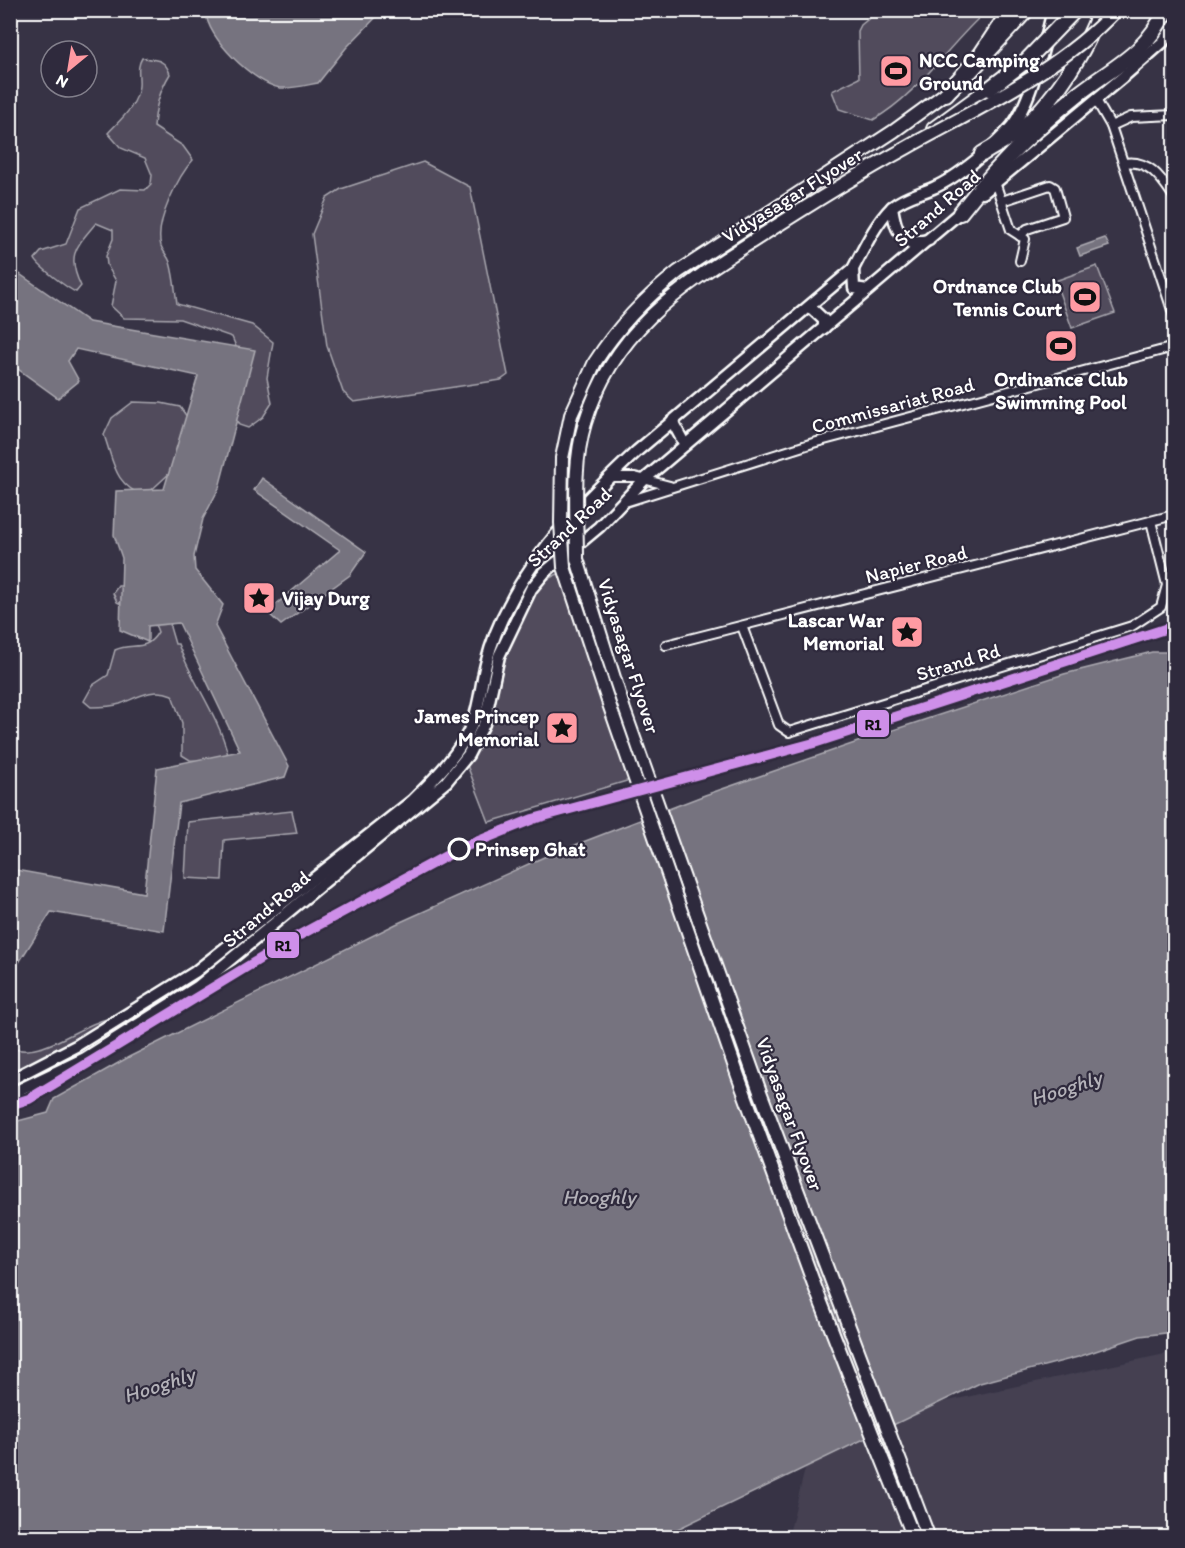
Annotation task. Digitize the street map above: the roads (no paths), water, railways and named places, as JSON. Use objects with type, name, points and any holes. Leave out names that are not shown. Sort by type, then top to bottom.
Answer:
[{"type":"highway","points":[[946,94],[981,54],[1010,10]]},
{"type":"highway","name":"Vidyasagar Flyover","points":[[914,1538],[811,1276],[602,684],[564,567],[561,523],[562,458],[571,415],[595,362],[623,322],[648,296],[678,272],[894,131],[946,94],[984,61],[1028,10]]},
{"type":"highway","points":[[909,147],[1027,60],[1075,10]]},
{"type":"highway","name":"Vidyasagar Flyover","points":[[929,1538],[755,1078],[624,710],[577,559],[578,454],[585,422],[595,396],[620,349],[644,320],[678,291],[824,195],[952,124],[1070,53],[1116,10]]},
{"type":"highway","points":[[960,213],[987,178],[1068,103],[1147,43],[1166,10]]},
{"type":"highway","points":[[982,154],[1017,132],[1041,109],[1067,74],[1099,15]]},
{"type":"main road","name":"Strand Road","points":[[10,1080],[76,1046],[195,972],[412,801],[443,770],[460,748],[473,721],[492,646],[518,588],[551,542],[610,477],[672,421],[853,269],[870,237],[892,207],[912,195],[934,188],[982,154],[1012,125],[1030,84],[1053,10]]},
{"type":"main road","name":"Strand Road","points":[[10,1094],[86,1058],[197,987],[226,966],[446,782],[468,755],[484,724],[499,656],[531,590],[545,572],[599,527],[645,478],[995,182],[1096,100],[1163,42],[1174,26]]},
{"type":"main road","points":[[892,207],[895,226],[900,236],[911,243],[929,240]]},
{"type":"main road","points":[[853,269],[854,288],[868,290]]},
{"type":"main road","points":[[810,307],[824,320],[824,328]]},
{"type":"main road","points":[[672,421],[685,445]]},
{"type":"main road","points":[[76,1046],[86,1058]]},
{"type":"street","points":[[1096,100],[1111,126],[1174,316]]},
{"type":"street","points":[[1111,126],[1131,117],[1154,114],[1174,115]]},
{"type":"street","points":[[1124,162],[1133,161],[1152,168],[1174,197]]},
{"type":"street","points":[[995,182],[1011,230],[1025,239],[1020,261]]},
{"type":"street","points":[[1002,201],[1050,185],[1055,188],[1063,217],[1027,229],[1020,236]]},
{"type":"street","name":"Commissariat Road","points":[[622,502],[813,443],[1174,347]]},
{"type":"street","points":[[610,477],[645,478],[670,486]]},
{"type":"street","name":"Napier Road","points":[[666,645],[1174,515]]},
{"type":"street","name":"Strand Rd","points":[[742,626],[779,725],[789,732],[1132,626],[1161,607],[1167,585],[1151,521]]},
{"type":"water","points":[[206,10],[382,11],[346,48],[318,83],[280,88],[258,78],[233,58],[214,33],[208,22]]},
{"type":"water","points":[[1105,238],[1109,246],[1080,256],[1077,248]]},
{"type":"water","points":[[11,268],[89,322],[255,350],[219,488],[203,519],[194,556],[195,570],[223,605],[215,626],[289,766],[285,777],[179,803],[164,931],[51,912],[11,975],[11,879],[16,870],[144,893],[157,768],[240,751],[179,623],[148,626],[148,642],[120,630],[122,558],[114,535],[116,491],[164,489],[198,376],[76,349],[68,361],[79,381],[58,398],[11,364]]},
{"type":"water","name":"Ordinance Club Swimming Pool","points":[[1053,336],[1063,336],[1068,355],[1060,359]]},
{"type":"water","points":[[262,478],[366,552],[350,575],[281,625],[267,612],[340,550],[254,490]]},
{"type":"water","name":"Hooghly","points":[[1152,652],[1174,652],[1174,1332],[1140,1336],[1078,1357],[980,1383],[661,1537],[11,1537],[10,1123],[48,1113],[54,1099],[129,1057],[396,924],[544,857],[705,795],[875,736],[1064,674]]},
{"type":"place","name":"NCC Camping Ground","points":[[896,71]]},
{"type":"place","name":"Ordnance Club Tennis Court","points":[[1085,297]]},
{"type":"place","name":"Ordinance Club Swimming Pool","points":[[1061,346]]},
{"type":"place","name":"Vijay Durg","points":[[259,598]]},
{"type":"place","name":"Lascar War Memorial","points":[[907,632]]},
{"type":"place","name":"James Princep Memorial","points":[[562,728]]},
{"type":"place","name":"Prinsep Ghat","points":[[459,849]]}]
